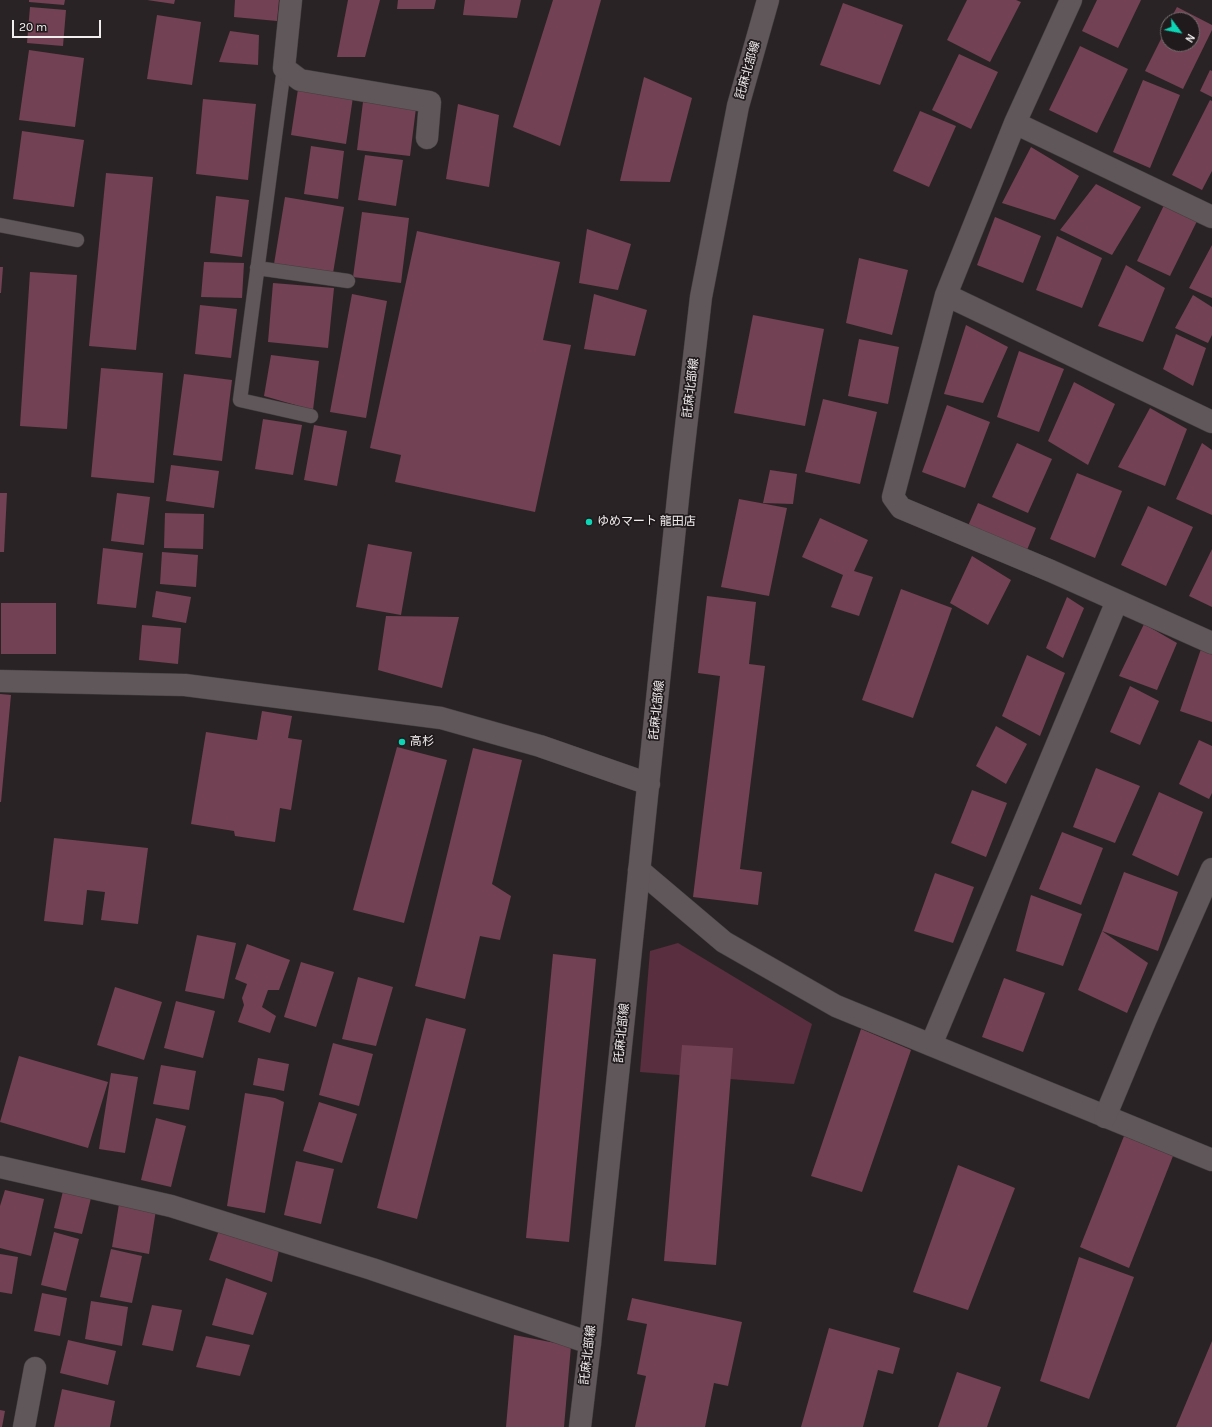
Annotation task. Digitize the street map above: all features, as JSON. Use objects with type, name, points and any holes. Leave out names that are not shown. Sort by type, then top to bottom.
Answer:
[{"type":"street","points":[[291,0],[284,68],[300,80],[430,102],[427,138]]},
{"type":"street","name":"託麻北部線","points":[[580,1427],[680,479],[701,297],[738,106],[768,0]]},
{"type":"street","points":[[1071,0],[1015,123],[946,295],[893,496],[901,508],[1051,571],[1212,643]]},
{"type":"street","points":[[1015,123],[1212,217]]},
{"type":"street","points":[[946,295],[1212,422]]},
{"type":"street","points":[[931,1045],[1117,601]]},
{"type":"street","points":[[0,681],[185,685],[441,718],[540,746],[649,784]]},
{"type":"street","points":[[1105,1117],[1145,1021],[1212,869]]},
{"type":"street","points":[[639,870],[724,942],[836,1006],[1212,1160]]},
{"type":"street","points":[[0,1167],[171,1206],[372,1269],[590,1343]]},
{"type":"street","points":[[24,1427],[35,1368]]},
{"type":"lane","points":[[284,68],[240,400],[311,416]]},
{"type":"lane","points":[[0,225],[78,240]]},
{"type":"lane","points":[[257,268],[348,281]]},
{"type":"shaded area","points":[[678,943],[812,1024],[794,1084],[640,1072],[650,951]]},
{"type":"building","points":[[29,0],[65,0],[64,5],[29,2]]},
{"type":"building","points":[[147,0],[175,0],[174,4]]},
{"type":"building","points":[[235,0],[279,0],[277,21],[234,17]]},
{"type":"building","points":[[348,0],[380,0],[365,57],[337,57]]},
{"type":"building","points":[[398,0],[436,0],[434,9],[397,9]]},
{"type":"building","points":[[465,0],[521,0],[517,18],[463,15]]},
{"type":"building","points":[[553,0],[601,0],[560,146],[513,127]]},
{"type":"building","points":[[967,0],[1016,0],[1021,2],[990,62],[947,40]]},
{"type":"building","points":[[1097,0],[1141,0],[1118,48],[1082,31]]},
{"type":"building","points":[[843,3],[903,25],[880,85],[820,65]]},
{"type":"building","points":[[30,7],[66,10],[63,46],[27,43]]},
{"type":"building","points":[[1177,7],[1187,12],[1174,12]]},
{"type":"building","points":[[157,15],[201,22],[192,85],[147,79]]},
{"type":"building","points":[[1200,19],[1212,25],[1212,30],[1183,89],[1145,71],[1160,41],[1160,52],[1200,52]]},
{"type":"building","points":[[230,31],[259,35],[258,65],[219,62]]},
{"type":"building","points":[[1080,46],[1128,69],[1097,133],[1049,110]]},
{"type":"building","points":[[29,50],[84,58],[75,127],[19,120]]},
{"type":"building","points":[[959,54],[998,72],[971,129],[932,110]]},
{"type":"building","points":[[1210,70],[1212,71],[1212,97],[1200,91]]},
{"type":"building","points":[[644,77],[692,98],[670,182],[620,181]]},
{"type":"building","points":[[1143,80],[1180,95],[1150,168],[1113,152]]},
{"type":"building","points":[[298,89],[353,97],[346,144],[291,135]]},
{"type":"building","points":[[203,99],[256,104],[248,180],[196,174]]},
{"type":"building","points":[[1210,100],[1212,101],[1212,171],[1202,190],[1172,175]]},
{"type":"building","points":[[363,102],[416,108],[410,156],[357,150]]},
{"type":"building","points":[[458,104],[499,115],[489,187],[446,179]]},
{"type":"building","points":[[920,111],[956,126],[929,187],[893,171]]},
{"type":"building","points":[[22,131],[84,140],[74,207],[13,199]]},
{"type":"building","points":[[311,146],[344,151],[338,199],[304,194]]},
{"type":"building","points":[[1031,147],[1079,176],[1055,220],[1002,203]]},
{"type":"building","points":[[365,155],[403,160],[396,206],[358,200]]},
{"type":"building","points":[[106,173],[153,177],[136,350],[89,346]]},
{"type":"building","points":[[1096,184],[1141,207],[1112,255],[1060,230]]},
{"type":"building","points":[[216,196],[249,200],[242,257],[210,253]]},
{"type":"building","points":[[285,197],[344,207],[333,273],[274,264]]},
{"type":"building","points":[[1166,201],[1199,217],[1170,276],[1137,261]]},
{"type":"building","points":[[362,212],[409,218],[401,283],[353,277]]},
{"type":"building","points":[[995,217],[1041,236],[1023,283],[977,265]]},
{"type":"building","points":[[587,229],[631,244],[618,290],[579,283]]},
{"type":"building","points":[[417,231],[560,262],[543,340],[571,345],[535,512],[395,482],[401,455],[370,448]]},
{"type":"building","points":[[1057,236],[1102,258],[1082,308],[1036,290]]},
{"type":"building","points":[[1212,245],[1212,298],[1189,288]]},
{"type":"building","points":[[859,258],[908,270],[892,335],[846,323]]},
{"type":"building","points":[[204,262],[244,263],[242,298],[201,297]]},
{"type":"building","points":[[1126,265],[1165,288],[1143,342],[1098,326]]},
{"type":"building","points":[[0,267],[3,267],[1,293],[0,293]]},
{"type":"building","points":[[30,272],[77,275],[67,429],[20,426]]},
{"type":"building","points":[[273,283],[334,288],[328,348],[268,342]]},
{"type":"building","points":[[352,294],[387,301],[366,418],[330,412]]},
{"type":"building","points":[[594,294],[647,310],[635,356],[584,349]]},
{"type":"building","points":[[1193,295],[1212,307],[1212,335],[1208,343],[1175,328]]},
{"type":"building","points":[[200,305],[237,309],[231,358],[195,354]]},
{"type":"building","points":[[753,315],[824,329],[805,426],[734,413]]},
{"type":"building","points":[[966,325],[1008,347],[983,403],[944,394]]},
{"type":"building","points":[[1176,334],[1206,348],[1193,386],[1163,369]]},
{"type":"building","points":[[859,339],[899,347],[888,404],[848,396]]},
{"type":"building","points":[[1019,351],[1064,369],[1039,432],[997,417]]},
{"type":"building","points":[[271,355],[319,361],[313,410],[264,396]]},
{"type":"building","points":[[101,368],[163,373],[154,483],[91,477]]},
{"type":"building","points":[[184,374],[232,380],[222,461],[173,455]]},
{"type":"building","points":[[1074,382],[1115,404],[1088,465],[1048,441]]},
{"type":"building","points":[[823,399],[877,412],[860,484],[805,472]]},
{"type":"building","points":[[947,405],[990,422],[965,488],[922,472]]},
{"type":"building","points":[[1150,408],[1187,429],[1165,486],[1118,467]]},
{"type":"building","points":[[263,419],[302,425],[293,475],[255,469]]},
{"type":"building","points":[[314,425],[347,431],[337,486],[304,480]]},
{"type":"building","points":[[1017,443],[1052,459],[1028,513],[992,497]]},
{"type":"building","points":[[1202,443],[1212,450],[1212,515],[1176,499]]},
{"type":"building","points":[[171,465],[219,471],[214,508],[166,501]]},
{"type":"building","points":[[770,470],[797,474],[793,504],[763,503]]},
{"type":"building","points":[[1077,473],[1122,491],[1095,558],[1050,539]]},
{"type":"building","points":[[0,493],[7,493],[4,552],[0,552]]},
{"type":"building","points":[[117,493],[150,497],[144,545],[111,541]]},
{"type":"building","points":[[739,499],[787,508],[769,596],[721,587]]},
{"type":"building","points":[[978,503],[1036,528],[1027,550],[968,526]]},
{"type":"building","points":[[1148,506],[1193,527],[1166,586],[1121,565]]},
{"type":"building","points":[[165,513],[204,514],[203,549],[164,548]]},
{"type":"building","points":[[820,518],[868,540],[854,571],[873,577],[859,616],[831,607],[843,575],[802,557]]},
{"type":"building","points":[[368,544],[412,552],[401,615],[356,607]]},
{"type":"building","points":[[103,548],[143,553],[136,608],[97,604]]},
{"type":"building","points":[[1212,549],[1212,607],[1189,596]]},
{"type":"building","points":[[162,552],[198,555],[196,587],[160,584]]},
{"type":"building","points":[[972,556],[1011,580],[988,625],[950,603]]},
{"type":"building","points":[[901,589],[952,608],[913,718],[862,700]]},
{"type":"building","points":[[156,591],[191,597],[186,623],[152,617]]},
{"type":"building","points":[[707,596],[756,602],[749,664],[765,666],[740,869],[762,872],[758,905],[693,897],[720,676],[698,673]]},
{"type":"building","points":[[1067,597],[1084,608],[1063,658],[1046,648]]},
{"type":"building","points":[[1,603],[56,603],[56,654],[1,654]]},
{"type":"building","points":[[386,616],[459,617],[442,688],[378,670]]},
{"type":"building","points":[[1144,624],[1177,643],[1157,690],[1119,676]]},
{"type":"building","points":[[142,625],[181,628],[178,664],[139,660]]},
{"type":"building","points":[[1204,640],[1212,643],[1212,722],[1180,711]]},
{"type":"building","points":[[1027,655],[1065,673],[1040,736],[1002,716]]},
{"type":"building","points":[[1130,686],[1159,701],[1140,745],[1110,732]]},
{"type":"building","points":[[0,694],[11,695],[1,802],[0,802]]},
{"type":"building","points":[[262,711],[292,716],[288,738],[302,740],[291,810],[280,808],[275,842],[235,836],[234,831],[191,824],[206,732],[257,740]]},
{"type":"building","points":[[996,726],[1027,744],[1006,784],[976,766]]},
{"type":"building","points":[[1199,740],[1212,746],[1212,793],[1209,799],[1179,784]]},
{"type":"building","points":[[397,747],[447,760],[404,923],[353,910]]},
{"type":"building","points":[[473,748],[522,760],[492,884],[511,896],[500,940],[480,936],[465,999],[415,986]]},
{"type":"building","points":[[1096,768],[1140,786],[1115,843],[1073,827]]},
{"type":"building","points":[[972,790],[1007,803],[986,857],[951,843]]},
{"type":"building","points":[[1159,792],[1203,812],[1178,876],[1132,855]]},
{"type":"building","points":[[1062,832],[1103,848],[1081,905],[1039,889]]},
{"type":"building","points":[[54,838],[148,848],[138,924],[101,920],[105,892],[87,890],[83,925],[44,921]]},
{"type":"building","points":[[1124,872],[1178,892],[1158,951],[1102,931]]},
{"type":"building","points":[[935,873],[974,887],[953,943],[914,931]]},
{"type":"building","points":[[1031,895],[1082,914],[1063,966],[1016,951]]},
{"type":"building","points":[[1102,931],[1148,963],[1127,1013],[1078,990]]},
{"type":"building","points":[[197,935],[236,943],[224,999],[185,991]]},
{"type":"building","points":[[247,944],[290,960],[279,990],[268,990],[262,1007],[276,1016],[270,1033],[238,1022],[244,1005],[242,998],[247,984],[235,979]]},
{"type":"building","points":[[553,954],[596,959],[569,1242],[526,1238]]},
{"type":"building","points":[[301,962],[334,972],[316,1027],[284,1017]]},
{"type":"building","points":[[358,977],[393,987],[376,1046],[342,1039]]},
{"type":"building","points":[[1004,978],[1045,993],[1023,1052],[982,1037]]},
{"type":"building","points":[[115,987],[162,1002],[144,1060],[97,1045]]},
{"type":"building","points":[[176,1001],[215,1011],[203,1058],[164,1048]]},
{"type":"building","points":[[426,1018],[466,1029],[417,1219],[377,1208]]},
{"type":"building","points":[[861,1029],[911,1050],[862,1192],[811,1176]]},
{"type":"building","points":[[333,1043],[373,1054],[359,1106],[319,1095]]},
{"type":"building","points":[[682,1045],[733,1048],[716,1265],[664,1261]]},
{"type":"building","points":[[19,1056],[108,1082],[88,1148],[0,1122]]},
{"type":"building","points":[[258,1058],[289,1064],[284,1091],[253,1085]]},
{"type":"building","points":[[161,1065],[196,1071],[189,1110],[153,1104]]},
{"type":"building","points":[[111,1073],[138,1077],[125,1153],[99,1149]]},
{"type":"building","points":[[245,1093],[275,1098],[284,1102],[265,1213],[227,1206]]},
{"type":"building","points":[[319,1102],[357,1114],[342,1163],[303,1151]]},
{"type":"building","points":[[156,1118],[186,1126],[171,1187],[141,1180]]},
{"type":"building","points":[[1124,1136],[1173,1156],[1129,1268],[1080,1247]]},
{"type":"building","points":[[296,1161],[334,1169],[321,1224],[284,1215]]},
{"type":"building","points":[[958,1165],[1015,1188],[968,1310],[913,1292]]},
{"type":"building","points":[[5,1190],[44,1199],[31,1256],[0,1248],[0,1206]]},
{"type":"building","points":[[63,1191],[91,1198],[82,1234],[54,1228]]},
{"type":"building","points":[[119,1204],[156,1210],[149,1254],[112,1247]]},
{"type":"building","points":[[219,1230],[279,1250],[272,1282],[209,1260]]},
{"type":"building","points":[[54,1232],[79,1239],[66,1291],[41,1285]]},
{"type":"building","points":[[111,1249],[142,1256],[132,1303],[100,1297]]},
{"type":"building","points":[[0,1254],[18,1257],[12,1294],[0,1292]]},
{"type":"building","points":[[1079,1257],[1134,1277],[1089,1399],[1040,1381]]},
{"type":"building","points":[[226,1278],[267,1293],[253,1335],[212,1325]]},
{"type":"building","points":[[42,1293],[67,1298],[60,1336],[34,1331]]},
{"type":"building","points":[[632,1298],[742,1322],[728,1386],[714,1383],[705,1427],[635,1427],[646,1376],[637,1374],[647,1324],[627,1320]]},
{"type":"building","points":[[91,1301],[128,1307],[122,1346],[85,1339]]},
{"type":"building","points":[[152,1305],[182,1310],[173,1351],[142,1345]]},
{"type":"building","points":[[829,1328],[900,1348],[893,1374],[878,1370],[863,1427],[801,1427]]},
{"type":"building","points":[[514,1335],[571,1346],[564,1427],[506,1427]]},
{"type":"building","points":[[206,1336],[250,1345],[240,1376],[196,1367]]},
{"type":"building","points":[[68,1340],[116,1351],[108,1385],[60,1373]]},
{"type":"building","points":[[1212,1341],[1212,1427],[1176,1427]]},
{"type":"building","points":[[957,1372],[1001,1387],[987,1427],[938,1427]]},
{"type":"building","points":[[62,1389],[115,1401],[110,1427],[54,1427]]},
{"type":"building","points":[[0,1410],[5,1411],[2,1427],[0,1427]]},
{"type":"place","name":"ゆめマート 龍田店","points":[[589,522]]},
{"type":"place","name":"高杉","points":[[402,742]]}]
